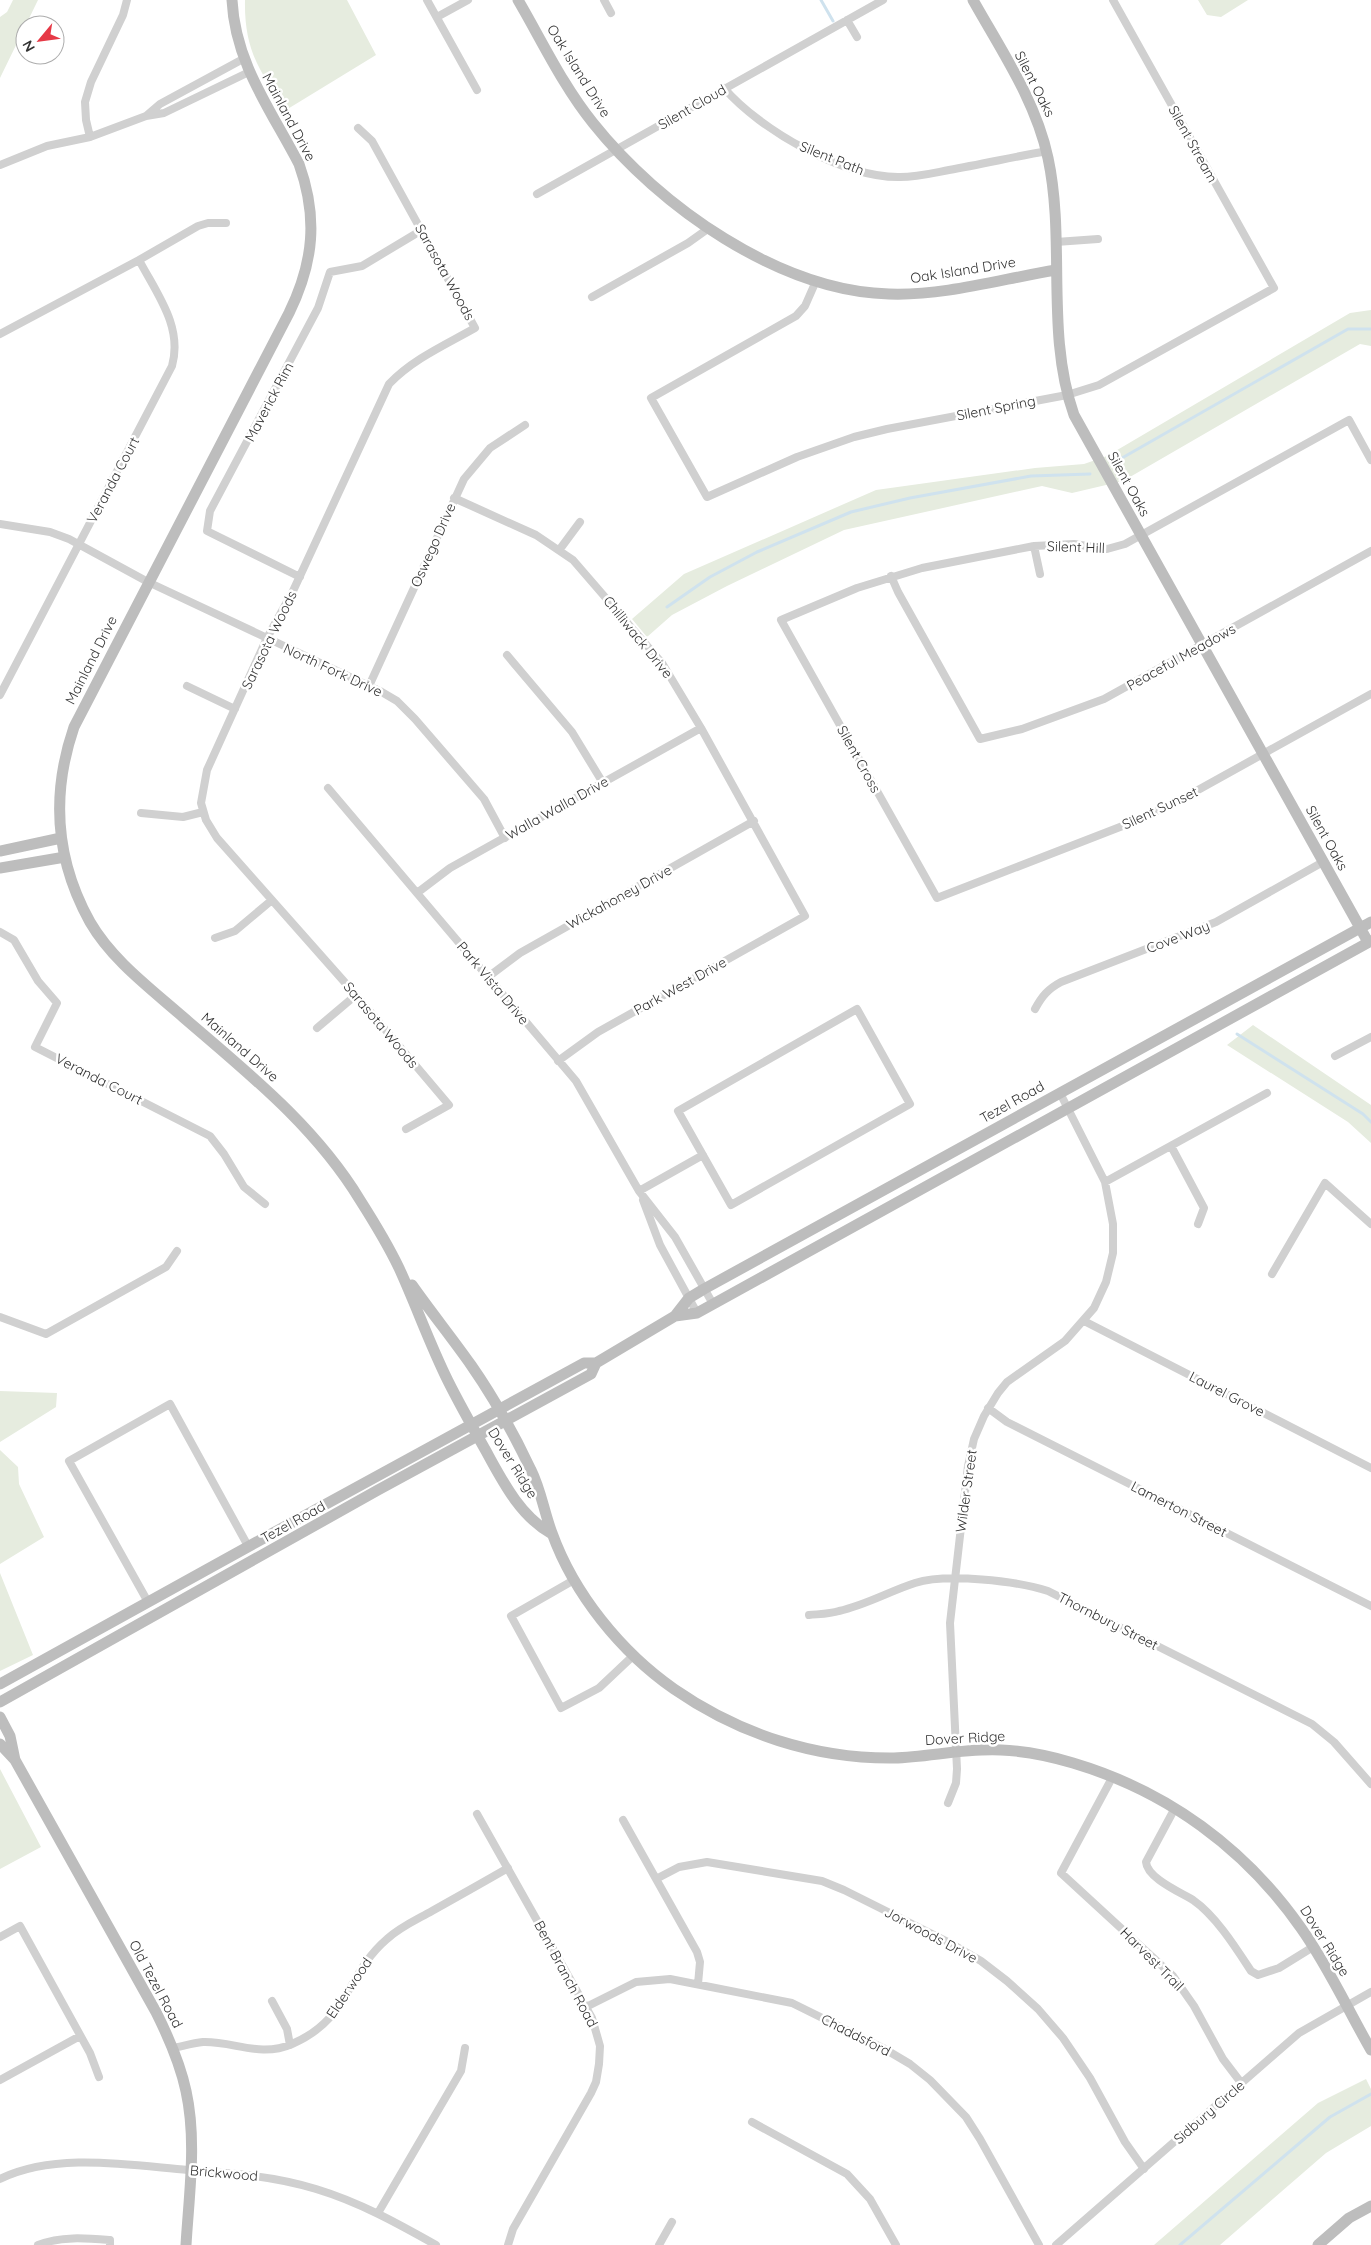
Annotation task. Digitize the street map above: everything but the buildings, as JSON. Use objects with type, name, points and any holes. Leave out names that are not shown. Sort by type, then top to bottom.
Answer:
[{"type":"main road","name":"Mainland Drive","points":[[232,0],[236,37],[243,59],[292,152],[305,183],[312,220],[306,270],[299,292],[289,313],[81,712],[72,734],[62,771],[59,798],[61,838],[65,857],[81,902],[92,924],[105,943],[133,974],[267,1090],[303,1124],[349,1181],[398,1265],[472,1366],[499,1411]]},
{"type":"main road","name":"Oak Island Drive","points":[[518,0],[579,104],[616,150],[657,191],[742,249],[816,281],[859,291],[916,294],[944,291],[1056,270]]},
{"type":"main road","name":"Silent Oaks","points":[[973,0],[1028,98],[1040,127],[1047,151],[1051,175],[1056,242],[1062,361],[1067,395],[1081,428],[1370,943]]},
{"type":"main road","points":[[0,851],[61,838]]},
{"type":"main road","points":[[0,868],[65,857]]},
{"type":"main road","name":"Tezel Road","points":[[0,1684],[584,1363],[596,1363],[675,1316],[689,1298],[704,1289],[1371,922]]},
{"type":"main road","name":"Tezel Road","points":[[675,1316],[697,1313],[1067,1107],[1370,943]]},
{"type":"main road","name":"Mainland Drive","points":[[398,1265],[447,1380],[472,1426]]},
{"type":"main road","name":"Tezel Road","points":[[0,1702],[348,1509],[378,1490],[591,1374],[596,1363]]},
{"type":"main road","name":"Dover Ridge","points":[[499,1411],[533,1474],[552,1534],[574,1580],[593,1609],[620,1642],[674,1689],[717,1716],[773,1740],[812,1750],[861,1757],[896,1758],[956,1752],[1017,1751],[1059,1759],[1113,1776],[1150,1793],[1214,1834],[1247,1863],[1276,1895],[1314,1947],[1371,2050]]},
{"type":"main road","name":"Dover Ridge","points":[[472,1426],[512,1495],[537,1526],[552,1534]]},
{"type":"main road","name":"Old Tezel Road","points":[[0,1717],[10,1736],[15,1760]]},
{"type":"main road","name":"Old Tezel Road","points":[[0,1744],[15,1760],[156,2012],[173,2048],[186,2092],[190,2118],[190,2170],[186,2245]]},
{"type":"main road","points":[[1318,2245],[1349,2218],[1371,2206]]},
{"type":"street","points":[[90,137],[86,120],[85,102],[91,82],[123,15],[127,0]]},
{"type":"street","points":[[427,0],[477,90]]},
{"type":"street","points":[[437,17],[468,0]]},
{"type":"street","points":[[604,0],[611,13]]},
{"type":"street","name":"Silent Cloud","points":[[537,194],[883,0]]},
{"type":"street","name":"Silent Stream","points":[[1113,0],[1274,288]]},
{"type":"street","points":[[847,20],[857,37]]},
{"type":"street","points":[[146,116],[160,104],[243,59]]},
{"type":"street","points":[[0,164],[47,146],[90,137],[146,116],[164,113],[249,72]]},
{"type":"street","name":"Silent Path","points":[[724,88],[736,102],[758,120],[801,146],[852,169],[889,177],[916,176],[1047,151]]},
{"type":"street","name":"Sarasota Woods","points":[[358,128],[372,141],[475,328],[402,371],[389,384],[300,576],[267,638],[207,770],[202,788],[203,812],[217,838],[356,995],[449,1106],[406,1129]]},
{"type":"street","points":[[0,334],[139,260],[198,226],[208,223],[226,223]]},
{"type":"street","points":[[592,298],[688,243],[709,228]]},
{"type":"street","name":"Maverick Rim","points":[[300,576],[207,531],[210,510],[318,308],[330,272],[362,266],[422,230]]},
{"type":"street","points":[[1056,242],[1098,239]]},
{"type":"street","name":"Veranda Court","points":[[0,695],[168,375],[175,356],[176,341],[173,324],[139,260]]},
{"type":"street","name":"Silent Spring","points":[[816,281],[806,306],[796,316],[651,398],[707,497],[797,457],[854,437],[887,428],[1067,395],[1113,379],[1274,288]]},
{"type":"street","name":"Silent Hill","points":[[781,620],[857,588],[922,568],[1034,546],[1074,544],[1107,549],[1125,544],[1349,420],[1371,460]]},
{"type":"street","name":"Oswego Drive","points":[[370,686],[464,479],[480,457],[500,439],[525,425]]},
{"type":"street","name":"Chilliwack Drive","points":[[454,498],[536,535],[560,549],[582,569],[662,663],[754,821],[805,916]]},
{"type":"street","points":[[560,549],[580,522]]},
{"type":"street","name":"North Fork Drive","points":[[0,524],[50,532],[148,582],[370,686],[397,701],[415,719],[484,799],[505,838]]},
{"type":"street","points":[[1034,546],[1040,574]]},
{"type":"street","name":"Peaceful Meadows","points":[[891,576],[898,592],[980,739],[1022,729],[1082,708],[1139,681],[1371,550]]},
{"type":"street","name":"Silent Cross","points":[[781,620],[937,898]]},
{"type":"street","points":[[507,655],[572,732],[603,783]]},
{"type":"street","points":[[187,686],[235,709]]},
{"type":"street","name":"Silent Sunset","points":[[937,898],[1138,820],[1263,755],[1371,694]]},
{"type":"street","name":"Walla Walla Drive","points":[[417,893],[450,868],[701,728]]},
{"type":"street","name":"Park Vista Drive","points":[[328,788],[585,1094],[639,1192],[660,1245],[697,1313]]},
{"type":"street","points":[[141,813],[165,817],[183,817],[203,812]]},
{"type":"street","name":"Wickahoney Drive","points":[[488,977],[520,953],[754,821]]},
{"type":"street","name":"Cove Way","points":[[1035,1009],[1041,997],[1050,988],[1061,982],[1216,922],[1323,862]]},
{"type":"street","points":[[215,938],[235,931],[272,900]]},
{"type":"street","name":"Park West Drive","points":[[558,1061],[598,1032],[805,916]]},
{"type":"street","name":"Veranda Court","points":[[0,932],[14,940],[38,981],[57,1003],[35,1047],[210,1136],[224,1154],[244,1188],[265,1204]]},
{"type":"street","points":[[317,1028],[356,995]]},
{"type":"street","points":[[857,1009],[910,1104],[731,1205],[703,1155],[678,1110],[857,1009]]},
{"type":"street","points":[[1335,1056],[1371,1037]]},
{"type":"street","points":[[1105,1182],[1267,1092]]},
{"type":"street","name":"Wilder Street","points":[[948,1803],[956,1782],[950,1624],[970,1452],[978,1426],[988,1408],[1007,1382],[1030,1364],[1054,1350],[1084,1321],[1101,1295],[1113,1253],[1114,1224],[1105,1182],[1060,1093]]},
{"type":"street","points":[[1171,1146],[1204,1208],[1198,1224]]},
{"type":"street","points":[[639,1192],[703,1155]]},
{"type":"street","points":[[1272,1274],[1325,1183],[1371,1224]]},
{"type":"street","name":"Park Vista Drive","points":[[639,1192],[674,1237],[713,1304]]},
{"type":"street","points":[[0,1318],[46,1334],[166,1267],[177,1251]]},
{"type":"street","name":"Laurel Grove","points":[[1084,1321],[1371,1468]]},
{"type":"street","points":[[148,1602],[69,1461],[170,1404],[248,1546]]},
{"type":"street","name":"Lamerton Street","points":[[988,1408],[1007,1422],[1371,1606]]},
{"type":"street","name":"Thornbury Street","points":[[809,1615],[839,1612],[916,1583],[955,1579],[1018,1584],[1048,1591],[1312,1724],[1334,1742],[1371,1784]]},
{"type":"street","points":[[574,1580],[511,1616],[561,1708],[598,1688],[634,1655]]},
{"type":"street","name":"Harvest Trail","points":[[1113,1776],[1061,1873],[1173,1976],[1194,2006],[1223,2059],[1242,2084]]},
{"type":"street","points":[[1175,1808],[1146,1862],[1150,1872],[1194,1901],[1227,1934],[1251,1972],[1258,1975],[1280,1968],[1314,1947]]},
{"type":"street","name":"Bent Branch Road","points":[[477,1814],[586,2007],[596,2029],[600,2046],[600,2064],[596,2082],[591,2093],[513,2229],[508,2245]]},
{"type":"street","points":[[623,1820],[697,1952],[700,1962],[698,1984]]},
{"type":"street","name":"Jorwoods Drive","points":[[656,1879],[688,1864],[716,1862],[822,1881],[844,1890],[958,1947],[1007,1980],[1038,2009],[1063,2038],[1090,2078],[1125,2142],[1144,2169]]},
{"type":"street","name":"Elderwood","points":[[173,2048],[203,2042],[258,2050],[290,2045],[316,2031],[332,2016],[372,1954],[387,1938],[508,1868]]},
{"type":"street","points":[[0,1937],[20,1926],[80,2036],[99,2077]]},
{"type":"street","name":"Chaddsford","points":[[586,2007],[636,1982],[660,1979],[698,1984],[792,2004],[884,2048],[910,2064],[949,2098],[966,2117],[980,2138],[1039,2245]]},
{"type":"street","name":"Sidbury Circle","points":[[1056,2245],[1309,2026],[1371,1992]]},
{"type":"street","points":[[272,2001],[287,2029],[290,2045]]},
{"type":"street","points":[[0,2080],[80,2036]]},
{"type":"street","points":[[378,2213],[461,2071],[465,2048]]},
{"type":"street","points":[[752,2122],[847,2174],[870,2199],[896,2245]]},
{"type":"street","name":"Brickwood","points":[[0,2179],[22,2171],[57,2164],[141,2166],[237,2173],[297,2183],[326,2192],[378,2213],[436,2245]]},
{"type":"street","points":[[659,2245],[672,2222]]},
{"type":"street","points":[[38,2245],[63,2239],[110,2242]]},
{"type":"shaded area","points":[[13,0],[38,0],[31,15],[15,15],[15,47],[0,78],[0,17],[7,12]]},
{"type":"shaded area","points":[[245,0],[347,0],[376,55],[286,110],[261,71],[250,46],[245,17]]},
{"type":"shaded area","points":[[1198,0],[1248,0],[1221,17],[1207,15]]},
{"type":"shaded area","points":[[1371,310],[1371,346],[1360,344],[1123,481],[1072,493],[1042,486],[844,530],[727,586],[672,615],[647,637],[632,619],[684,574],[876,490],[1035,468],[1084,464],[1107,456],[1350,313]]},
{"type":"shaded area","points":[[1253,1025],[1371,1105],[1371,1143],[1348,1122],[1227,1045]]},
{"type":"shaded area","points":[[0,1391],[57,1393],[56,1407],[0,1442]]},
{"type":"shaded area","points":[[0,1450],[18,1467],[19,1484],[44,1537],[0,1564]]},
{"type":"shaded area","points":[[0,1573],[33,1655],[0,1671]]},
{"type":"shaded area","points":[[0,1769],[41,1847],[0,1869]]},
{"type":"shaded area","points":[[1366,2079],[1371,2089],[1371,2126],[1326,2153],[1220,2245],[1154,2245],[1318,2103]]},
{"type":"waterway","points":[[821,0],[833,21]]},
{"type":"waterway","points":[[1115,462],[1348,329],[1371,329]]},
{"type":"waterway","points":[[667,607],[710,577],[757,552],[851,512],[910,498],[1031,476],[1090,474]]},
{"type":"waterway","points":[[1237,1034],[1363,1114],[1371,1122]]},
{"type":"waterway","points":[[1180,2245],[1330,2117],[1371,2094]]}]
